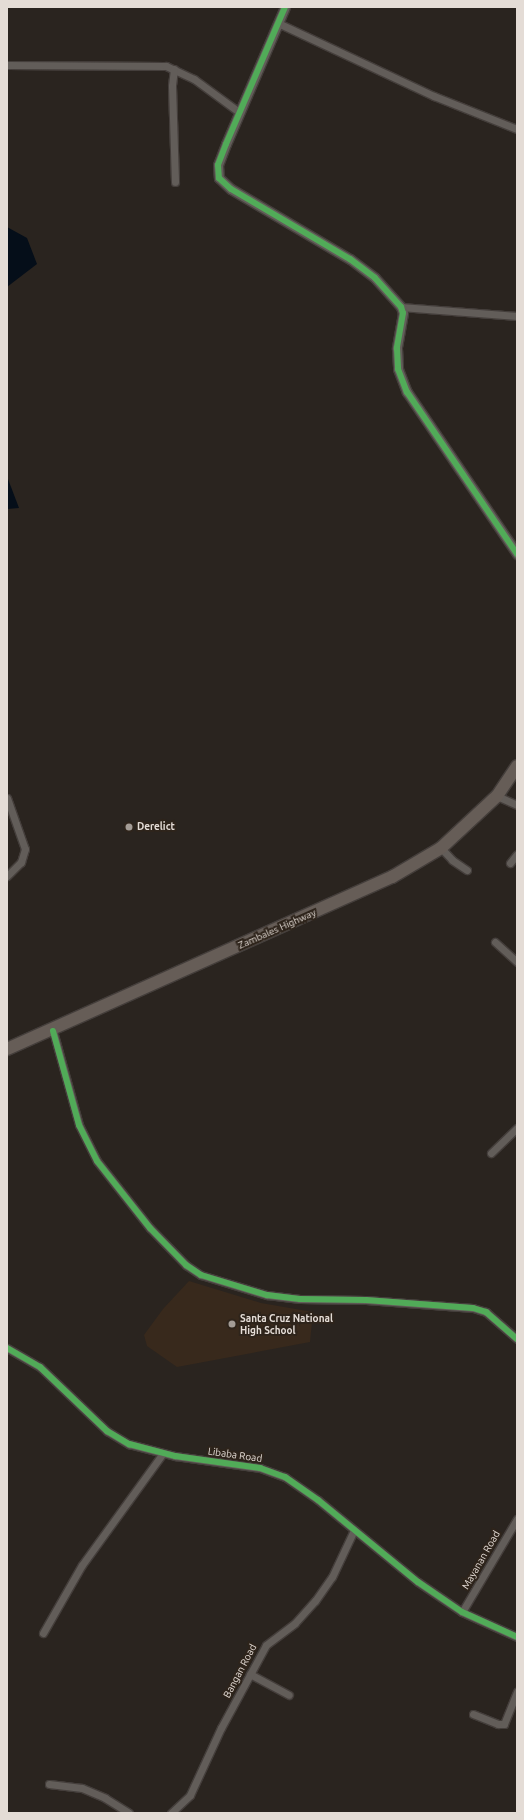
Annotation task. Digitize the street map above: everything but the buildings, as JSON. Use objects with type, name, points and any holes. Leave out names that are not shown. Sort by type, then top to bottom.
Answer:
[{"type":"main road","name":"Zambales Highway","points":[[8,1048],[53,1031],[392,877],[441,848],[497,796],[517,766]]},
{"type":"street","points":[[285,7],[280,24],[239,112],[218,165],[217,172],[224,184],[350,259],[375,278],[401,307],[403,314],[397,348],[398,369],[406,392],[517,554]]},
{"type":"street","points":[[280,24],[441,99],[517,128]]},
{"type":"street","points":[[7,65],[166,66],[194,79],[239,112]]},
{"type":"street","points":[[174,69],[176,182]]},
{"type":"street","points":[[401,307],[517,316]]},
{"type":"street","points":[[497,796],[517,805]]},
{"type":"street","points":[[7,798],[25,849],[21,862],[7,876]]},
{"type":"street","points":[[441,848],[452,860],[467,870]]},
{"type":"street","points":[[510,863],[517,854]]},
{"type":"street","points":[[495,942],[517,962]]},
{"type":"street","points":[[53,1031],[79,1125],[97,1161],[150,1228],[186,1265],[201,1275],[267,1295],[300,1299],[366,1300],[473,1308],[492,1317],[517,1339]]},
{"type":"street","points":[[491,1153],[517,1128]]},
{"type":"street","name":"Libaba Road","points":[[7,1348],[56,1380],[107,1431],[129,1444],[163,1453],[273,1471],[318,1500],[418,1582],[462,1612],[517,1637]]},
{"type":"street","points":[[43,1633],[82,1565],[163,1453]]},
{"type":"street","name":"Mayanan Road","points":[[462,1612],[517,1519]]},
{"type":"street","name":"Bangan Road","points":[[177,1812],[190,1794],[266,1645],[295,1624],[315,1601],[332,1577],[354,1530]]},
{"type":"street","points":[[250,1674],[289,1695]]},
{"type":"street","points":[[473,1714],[498,1724],[504,1724],[517,1692]]},
{"type":"street","points":[[49,1784],[82,1788],[105,1798],[129,1813]]},
{"type":"shaded area","points":[[7,227],[27,238],[37,264],[7,287]]},
{"type":"shaded area","points":[[7,477],[8,479],[19,508],[7,509]]},
{"type":"shaded area","name":"Santa Cruz National High School","points":[[189,1281],[261,1303],[313,1312],[310,1342],[177,1367],[147,1346],[144,1335],[163,1309]]},
{"type":"cycle path","points":[[285,7],[226,144],[218,165],[219,178],[231,189],[350,259],[375,278],[401,307],[403,313],[397,348],[398,369],[407,392],[517,554]]},
{"type":"cycle path","points":[[53,1031],[79,1125],[97,1161],[150,1228],[186,1265],[201,1275],[267,1295],[300,1299],[366,1300],[473,1308],[486,1312],[517,1339]]},
{"type":"cycle path","points":[[7,1348],[40,1367],[107,1431],[129,1444],[175,1456],[260,1468],[285,1477],[318,1500],[418,1582],[462,1612],[517,1637]]},
{"type":"place","name":"Derelict","points":[[129,827]]},
{"type":"place","name":"Santa Cruz National High School","points":[[232,1324]]}]
